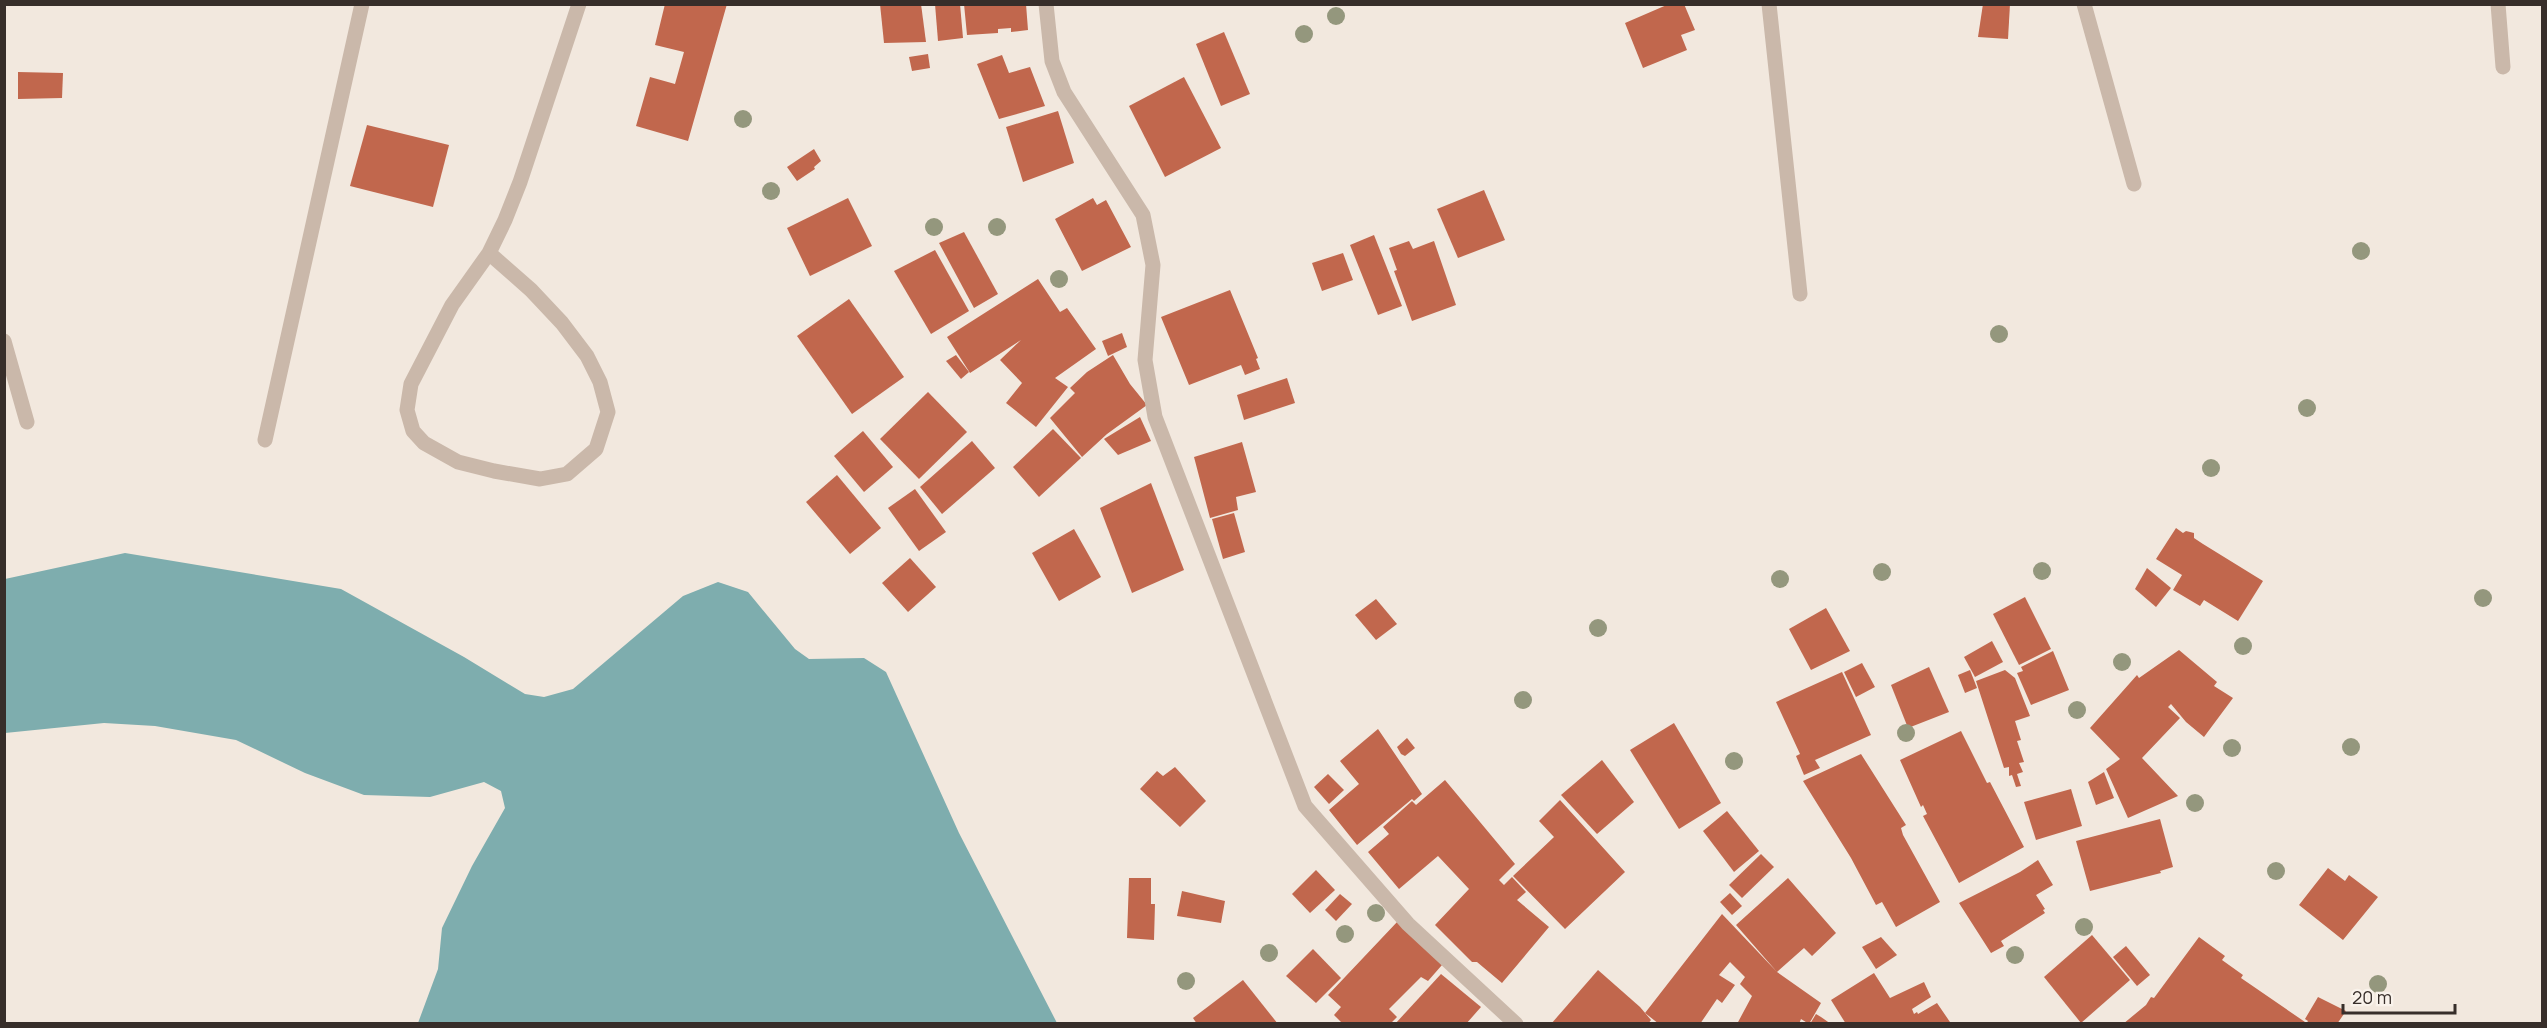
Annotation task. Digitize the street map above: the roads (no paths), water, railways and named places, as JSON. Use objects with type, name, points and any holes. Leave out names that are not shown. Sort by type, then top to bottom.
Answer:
[{"type":"street","points":[[265,440],[362,4]]},
{"type":"street","points":[[489,253],[531,290],[562,323],[587,356],[600,382],[608,412],[596,449],[567,474],[540,479],[458,462],[424,444],[413,431],[407,410],[411,384],[452,305],[489,253],[520,182],[579,4]]},
{"type":"street","points":[[1046,4],[1052,61],[1064,92],[1143,215],[1153,265],[1145,360],[1155,417],[1305,806],[1408,924],[1516,1023]]},
{"type":"street","points":[[1769,4],[1800,294]]},
{"type":"street","points":[[2084,4],[2134,184]]},
{"type":"street","points":[[2498,4],[2503,67]]},
{"type":"street","points":[[4,342],[27,422]]},
{"type":"water","points":[[125,553],[341,589],[464,657],[525,694],[544,697],[573,689],[683,596],[718,582],[748,592],[795,649],[809,659],[864,658],[886,672],[959,833],[1057,1023],[418,1023],[438,969],[442,928],[472,866],[505,808],[501,791],[484,782],[430,797],[364,795],[305,773],[236,740],[155,726],[104,723],[5,733],[5,579]]}]
